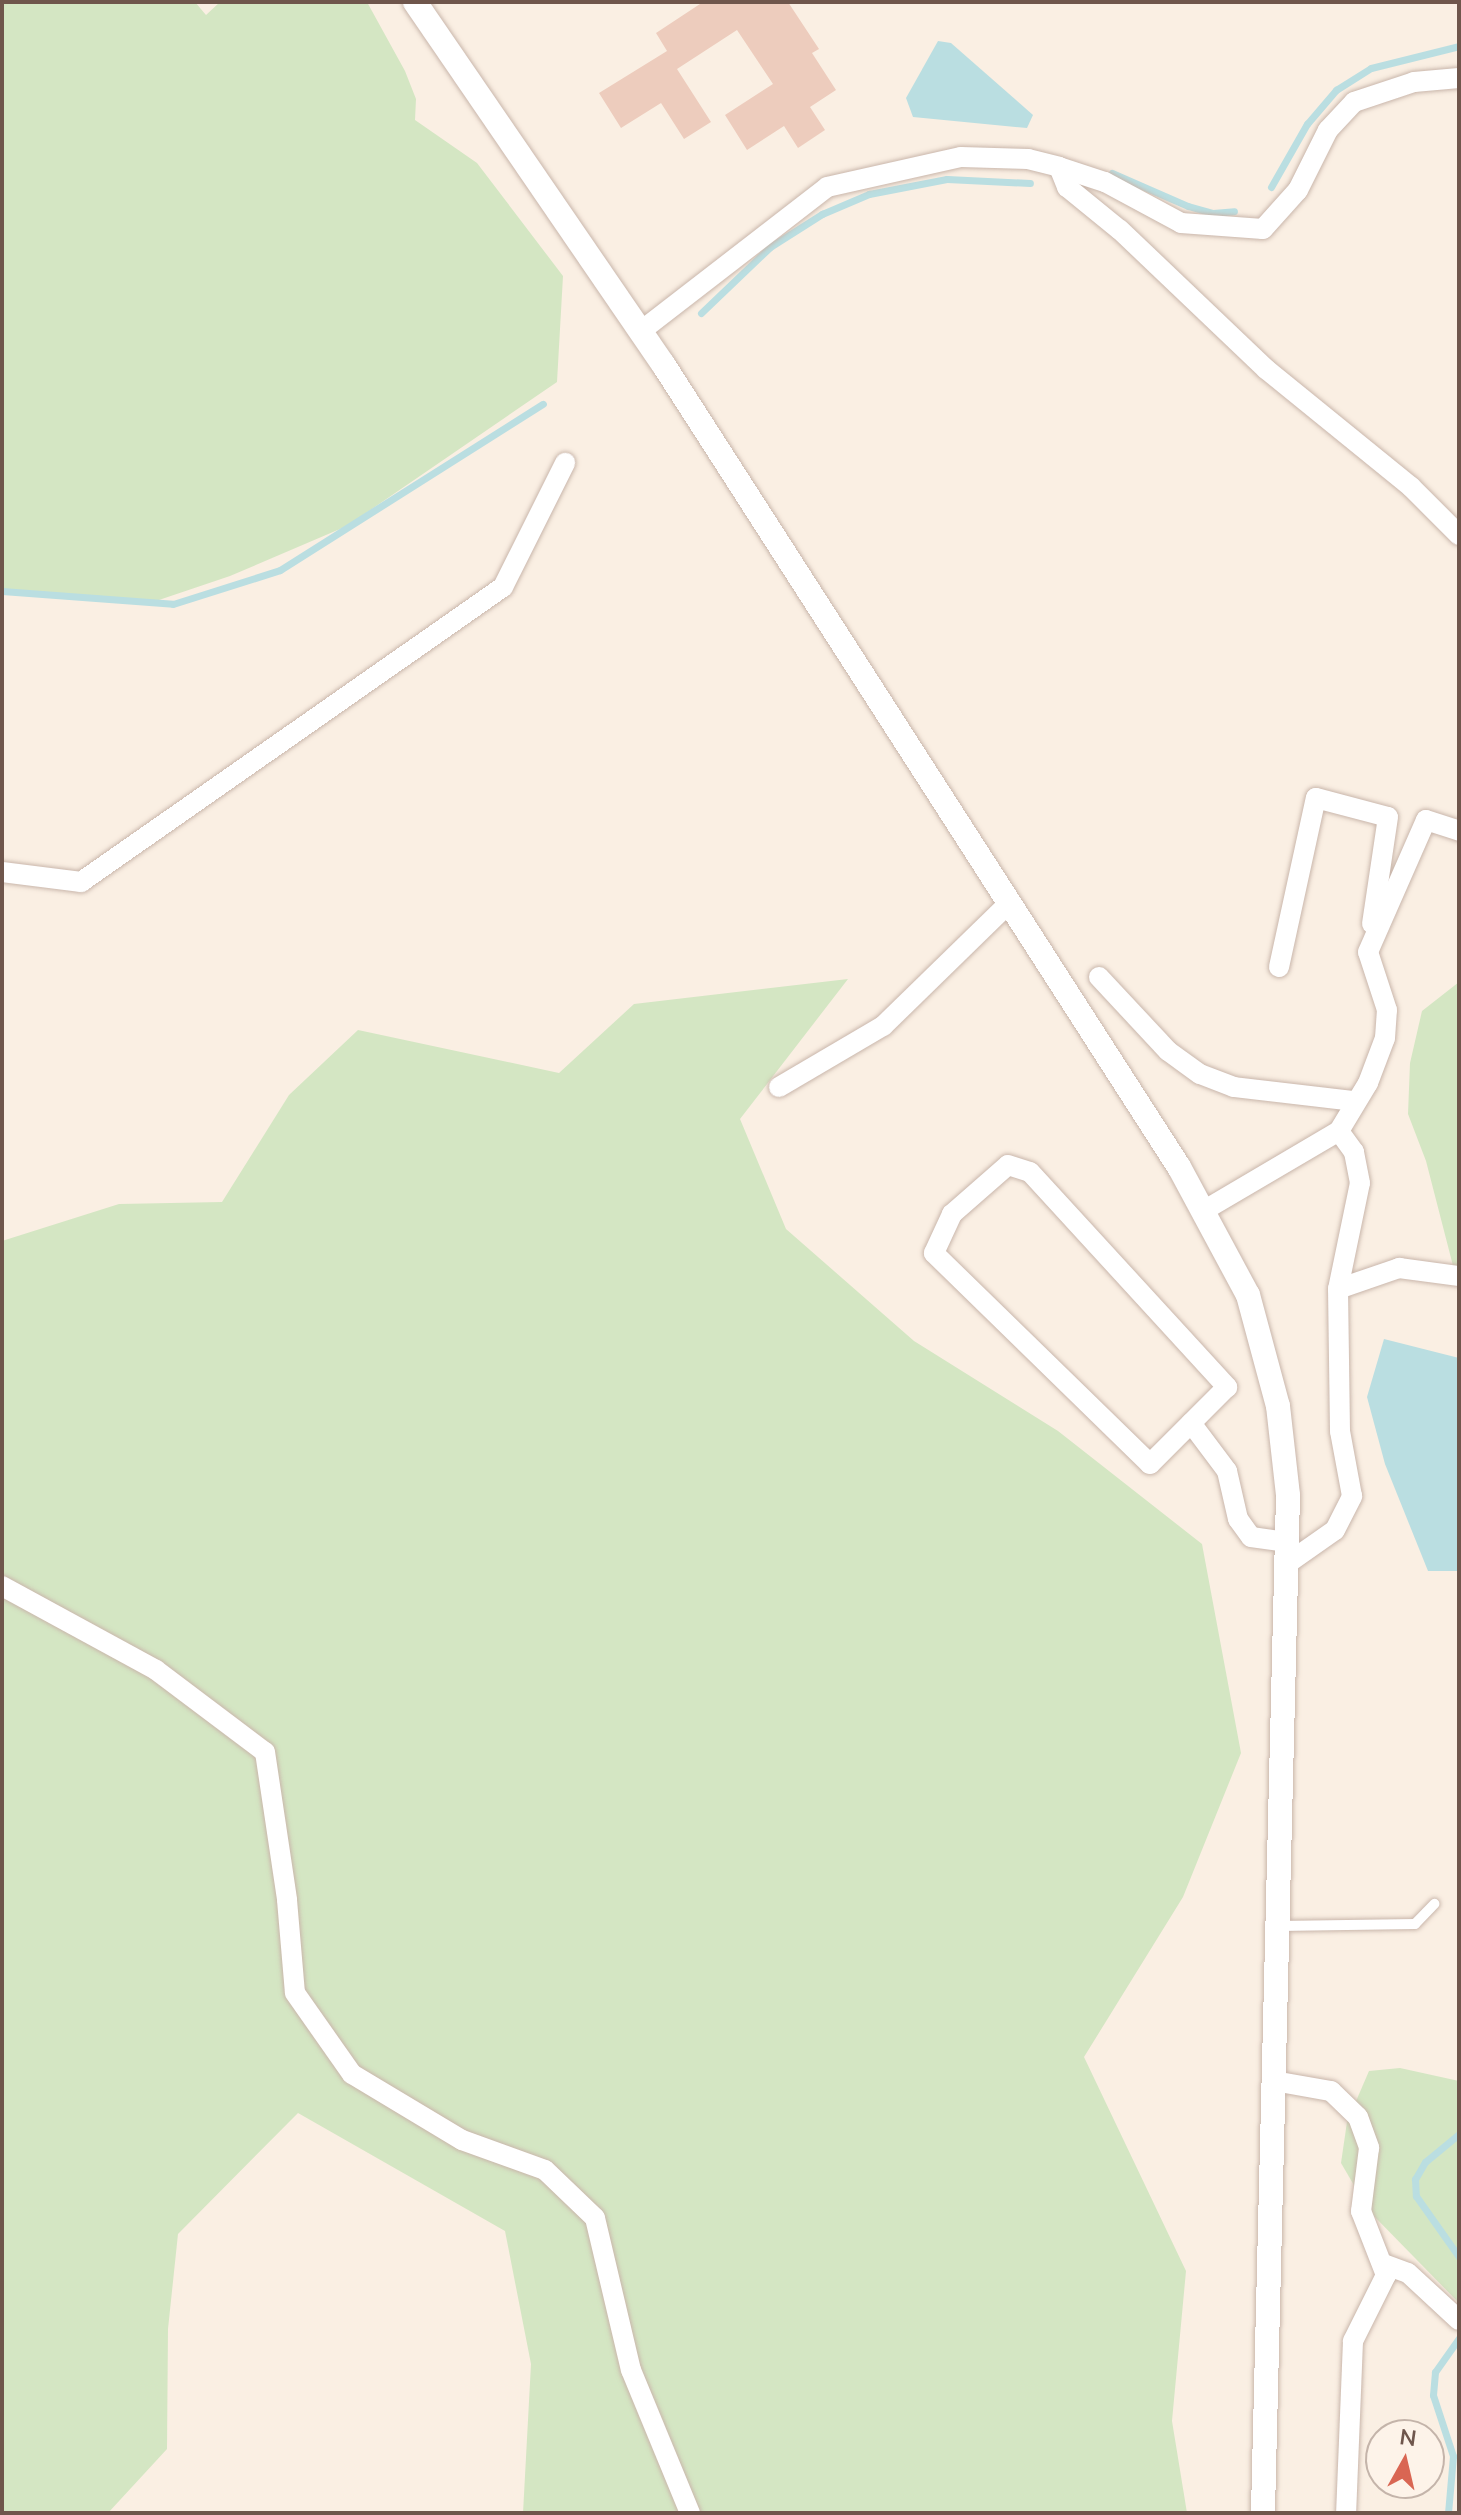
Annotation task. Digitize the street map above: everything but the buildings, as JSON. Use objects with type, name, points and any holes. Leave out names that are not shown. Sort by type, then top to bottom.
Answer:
[{"type":"street","points":[[415,2],[641,331],[1203,1211],[1248,1295],[1278,1406],[1288,1553],[1263,2513]]},
{"type":"street","points":[[641,331],[827,187],[961,157],[1028,159],[1105,182],[1181,223],[1263,229],[1298,190],[1328,130],[1354,102],[1414,82],[1459,78]]},
{"type":"street","points":[[1059,167],[1067,187],[1120,230],[1266,369],[1411,487],[1459,535]]},
{"type":"street","points":[[2,872],[81,882],[491,596],[503,587],[565,463]]},
{"type":"street","points":[[1203,1211],[1339,1131],[1353,1101],[1368,1083],[1385,1038],[1387,1010],[1368,952],[1388,817],[1316,798],[1279,967]]},
{"type":"street","points":[[1368,952],[1426,820],[1459,831]]},
{"type":"street","points":[[779,1087],[883,1026],[1008,904]]},
{"type":"street","points":[[1099,977],[1168,1051],[1200,1074],[1257,1091],[1353,1101]]},
{"type":"street","points":[[1191,1423],[1227,1471],[1238,1519],[1251,1537],[1288,1553],[1335,1530],[1352,1496],[1340,1431],[1338,1289],[1360,1183],[1354,1152],[1339,1131]]},
{"type":"street","points":[[1008,1165],[1030,1172],[1227,1387],[1191,1423],[1150,1464],[934,1253],[952,1214],[1008,1165]]},
{"type":"street","points":[[1338,1289],[1399,1268],[1459,1276]]},
{"type":"street","points":[[2,1586],[156,1670],[265,1752],[287,1900],[295,1993],[352,2074],[462,2140],[545,2170],[595,2218],[631,2370],[690,2513]]},
{"type":"street","points":[[1274,2081],[1331,2091],[1358,2117],[1369,2148],[1361,2211],[1365,2230],[1386,2265],[1386,2275],[1353,2341],[1346,2513]]},
{"type":"street","points":[[1386,2265],[1408,2273],[1459,2320]]},
{"type":"lane","points":[[1279,1926],[1415,1924],[1434,1904]]},
{"type":"green space","points":[[2,2],[195,2],[206,15],[220,2],[367,2],[405,71],[416,99],[415,120],[477,163],[563,276],[557,382],[347,526],[230,576],[153,602],[2,592]]},
{"type":"green space","points":[[848,979],[740,1119],[786,1229],[914,1341],[1058,1431],[1202,1544],[1241,1753],[1183,1897],[1084,2057],[1186,2271],[1172,2421],[1187,2513],[523,2513],[531,2364],[505,2231],[298,2113],[178,2234],[168,2329],[167,2449],[108,2513],[2,2513],[2,1241],[119,1204],[222,1202],[289,1095],[358,1030],[559,1073],[634,1004]]},
{"type":"green space","points":[[1459,982],[1459,1289],[1426,1161],[1408,1114],[1410,1063],[1422,1011]]},
{"type":"green space","points":[[1400,2068],[1459,2081],[1459,2303],[1369,2211],[1341,2163],[1347,2122],[1369,2071]]},
{"type":"water","points":[[938,41],[951,43],[1033,115],[1027,128],[913,117],[906,98]]},
{"type":"water","points":[[1384,1339],[1459,1358],[1459,1571],[1428,1571],[1385,1464],[1367,1397]]},
{"type":"waterway","points":[[1271,187],[1307,124],[1336,90],[1371,68],[1459,46]]},
{"type":"waterway","points":[[1112,173],[1188,206],[1213,213],[1234,211]]},
{"type":"waterway","points":[[701,313],[770,247],[822,214],[869,194],[947,179],[1030,183]]},
{"type":"waterway","points":[[2,591],[173,604],[280,570],[543,404]]},
{"type":"waterway","points":[[1459,2134],[1425,2162],[1415,2179],[1416,2196],[1459,2257]]},
{"type":"waterway","points":[[1448,2513],[1453,2456],[1433,2395],[1435,2372],[1459,2338]]}]
